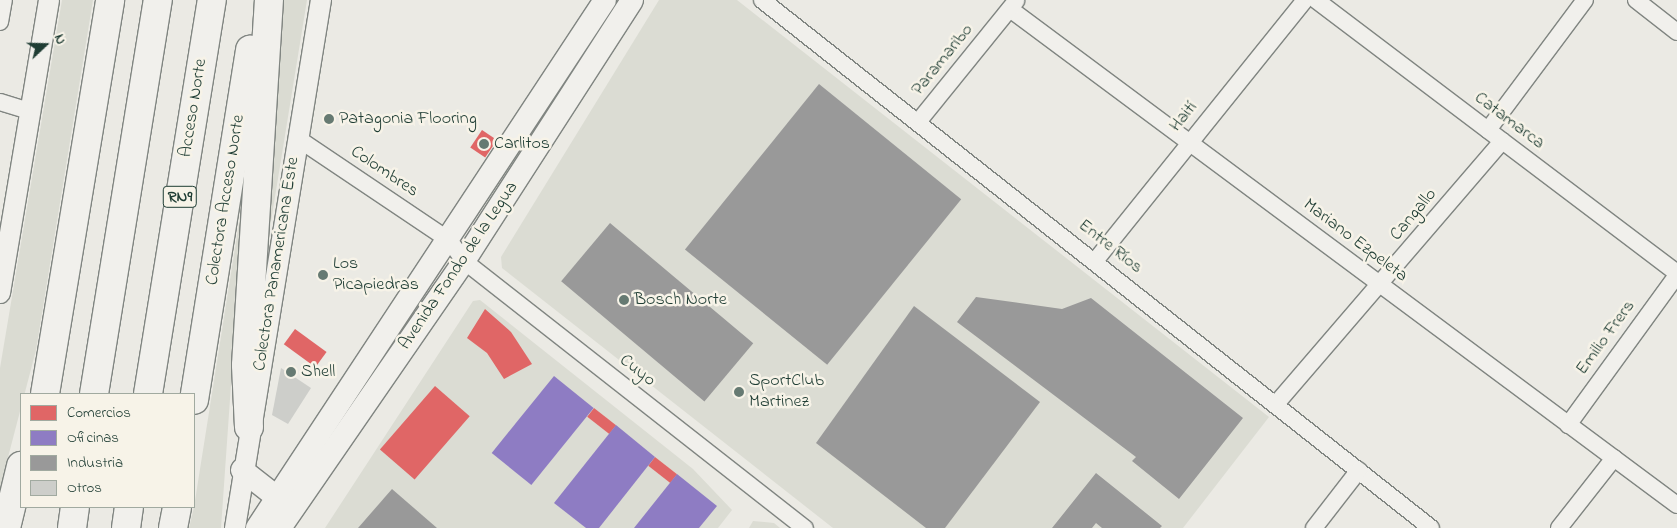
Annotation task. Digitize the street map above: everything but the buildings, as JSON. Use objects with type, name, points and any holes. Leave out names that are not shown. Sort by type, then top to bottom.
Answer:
[{"type":"highway","points":[[45,393],[110,0]]},
{"type":"highway","points":[[94,393],[158,0]]},
{"type":"highway","name":"Acceso Norte","points":[[148,393],[212,0]]},
{"type":"highway","name":"Colectora Acceso Norte","points":[[195,394],[258,0]]},
{"type":"highway","points":[[249,427],[246,365],[269,0]]},
{"type":"highway","points":[[40,393],[55,332]]},
{"type":"highway","points":[[6,528],[20,470]]},
{"type":"highway","points":[[24,528],[27,508]]},
{"type":"highway","points":[[72,528],[75,508]]},
{"type":"highway","points":[[126,528],[129,508]]},
{"type":"highway","points":[[173,528],[176,508]]},
{"type":"main road","name":"Avenida Fondo de la Legua","points":[[280,528],[284,504],[449,240],[605,0]]},
{"type":"main road","name":"Avenida Fondo de la Legua","points":[[257,528],[284,504],[464,261],[632,0]]},
{"type":"main road","points":[[242,470],[284,504]]},
{"type":"street","points":[[0,22],[4,0]]},
{"type":"street","points":[[0,293],[48,0]]},
{"type":"street","name":"Colectora Panamericana Este","points":[[235,528],[249,427],[321,0]]},
{"type":"street","name":"Entre Ríos","points":[[762,0],[1095,260],[1431,528]]},
{"type":"street","name":"Haití","points":[[1095,260],[1305,0]]},
{"type":"street","name":"Catamarca","points":[[1316,0],[1677,274]]},
{"type":"street","points":[[1488,130],[1585,0]]},
{"type":"street","points":[[1636,0],[1677,32]]},
{"type":"street","name":"Paramaribo","points":[[918,122],[1013,4]]},
{"type":"street","name":"Mariano Ezpeleta","points":[[1013,4],[1190,142],[1677,505]]},
{"type":"street","points":[[0,102],[30,111]]},
{"type":"street","name":"Colombres","points":[[297,138],[449,240]]},
{"type":"street","name":"Cangallo","points":[[1276,404],[1382,286],[1502,141]]},
{"type":"street","name":"Cuyo","points":[[449,240],[464,261],[805,528]]},
{"type":"street","name":"Emilio Frers","points":[[1568,424],[1677,274]]},
{"type":"street","points":[[1559,528],[1614,458]]},
{"type":"street","points":[[1314,528],[1359,470]]},
{"type":"shaded area","points":[[62,0],[93,0],[36,350],[25,393],[20,393],[20,411],[0,488],[0,368]]},
{"type":"shaded area","points":[[283,0],[307,0],[261,283]]},
{"type":"shaded area","points":[[659,0],[737,0],[1269,417],[1183,528],[833,528],[502,268],[501,257]]},
{"type":"shaded area","points":[[245,185],[221,528],[189,528],[195,508]]},
{"type":"shaded area","points":[[480,300],[693,469],[732,510],[718,528],[325,528],[473,301]]},
{"type":"shaded area","points":[[753,521],[774,523],[780,528],[749,528]]},
{"type":"place","name":"Patagonia Flooring","points":[[329,119]]},
{"type":"place","name":"Carlitos","points":[[484,144]]},
{"type":"place","name":"Los Picapiedras","points":[[323,275]]},
{"type":"place","name":"Bosch Norte","points":[[624,300]]},
{"type":"place","name":"Shell","points":[[291,372]]},
{"type":"place","name":"SportClub Martinez","points":[[739,392]]}]
